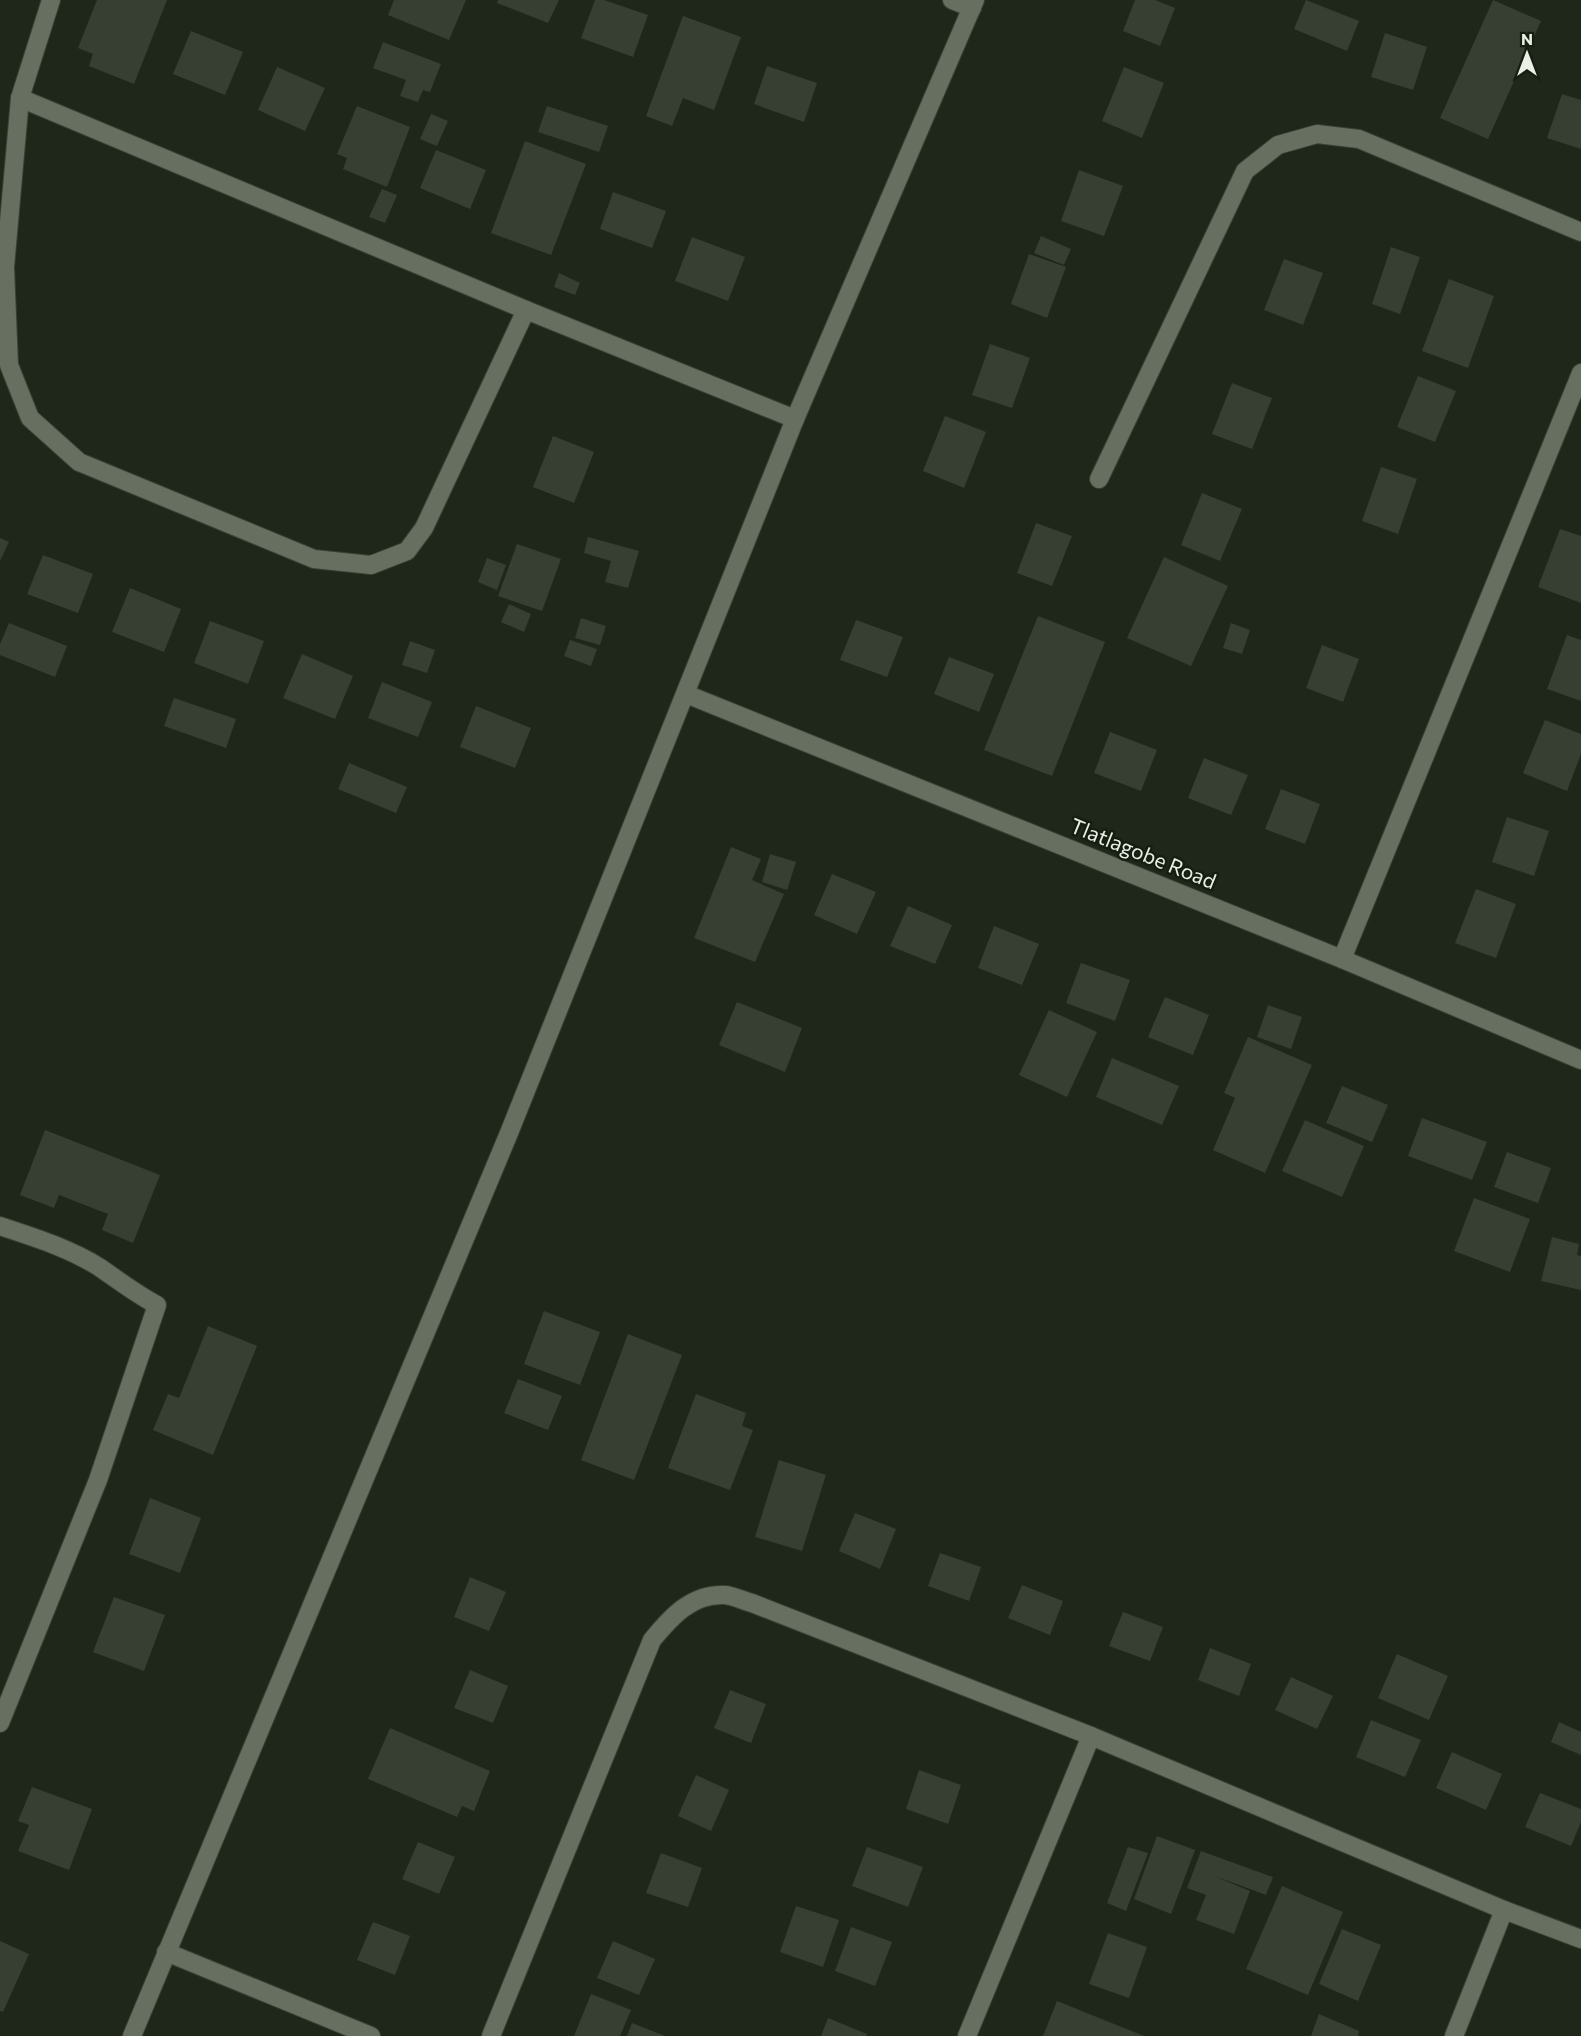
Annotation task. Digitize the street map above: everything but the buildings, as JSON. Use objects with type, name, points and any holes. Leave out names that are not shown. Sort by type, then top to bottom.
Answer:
[{"type":"street","points":[[51,0],[20,98],[5,267],[9,365],[30,418],[79,462],[314,559],[371,566],[407,551],[424,528],[526,310]]},
{"type":"street","points":[[132,2036],[509,1133],[795,419],[973,4],[952,0]]},
{"type":"street","points":[[20,98],[526,310],[795,419]]},
{"type":"street","points":[[1099,479],[1245,171],[1278,145],[1317,134],[1359,139],[1581,232]]},
{"type":"street","points":[[1342,959],[1581,373]]},
{"type":"street","name":"Tlatlagobe Road","points":[[686,694],[1342,959],[1581,1060]]},
{"type":"street","points":[[0,1226],[60,1247],[98,1267],[126,1288],[157,1305],[98,1480],[0,1723]]},
{"type":"street","points":[[491,2036],[652,1640],[675,1613],[701,1599],[726,1595],[752,1603],[1091,1736],[1504,1910],[1581,1939]]},
{"type":"street","points":[[967,2036],[1091,1736]]},
{"type":"street","points":[[1454,2036],[1504,1910]]},
{"type":"street","points":[[166,1952],[371,2036]]}]
